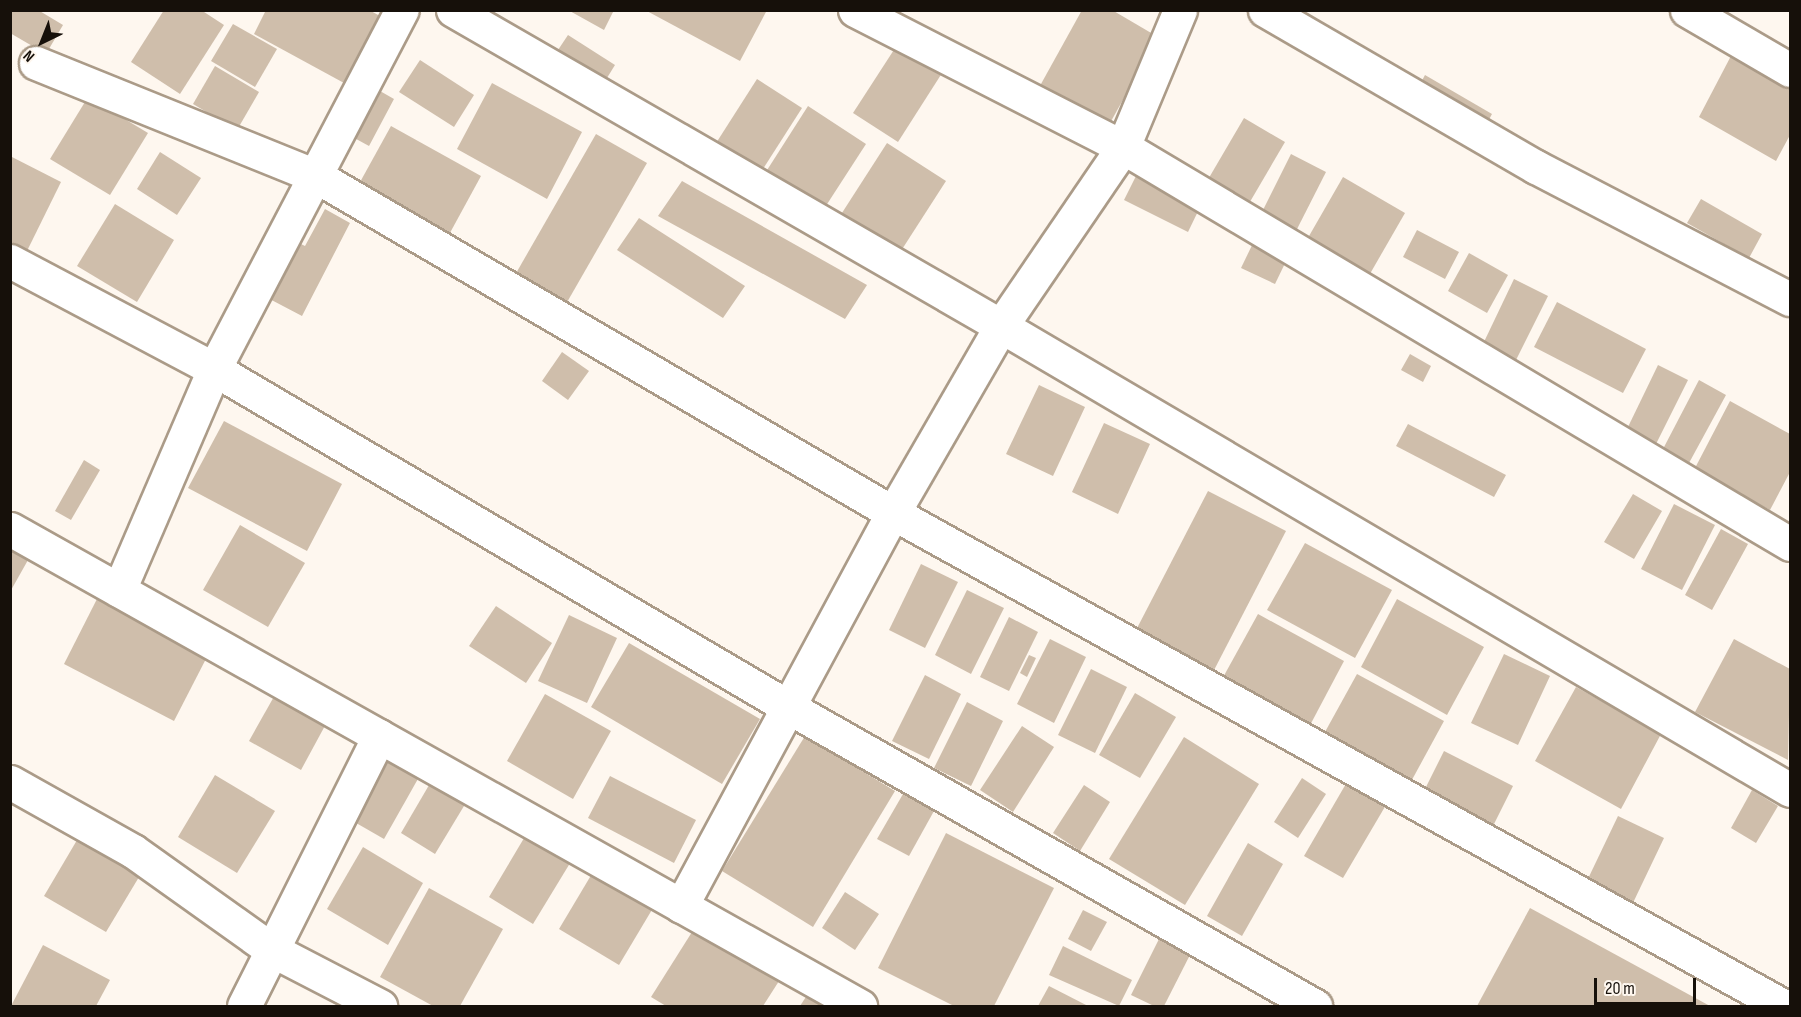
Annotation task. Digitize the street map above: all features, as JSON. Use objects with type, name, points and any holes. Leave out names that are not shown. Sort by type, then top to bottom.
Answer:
[{"type":"street","points":[[119,590],[214,369],[402,10]]},
{"type":"street","points":[[453,10],[1001,326],[1791,790]]},
{"type":"street","points":[[855,10],[1123,147],[1791,544]]},
{"type":"street","points":[[681,906],[790,708],[893,513],[1001,326],[1123,147],[1180,10]]},
{"type":"street","points":[[1265,10],[1536,167],[1791,299]]},
{"type":"street","points":[[1688,10],[1791,70]]},
{"type":"street","points":[[36,63],[316,176],[893,513],[1784,1006]]},
{"type":"street","points":[[10,261],[214,369],[790,708],[1315,1006]]},
{"type":"street","points":[[10,529],[860,1006]]},
{"type":"street","points":[[244,1006],[379,736]]},
{"type":"street","points":[[10,782],[133,851],[272,950],[380,1006]]},
{"type":"building","points":[[10,10],[38,10],[63,25],[46,54],[10,33]]},
{"type":"building","points":[[164,10],[201,10],[224,25],[180,94],[131,62]]},
{"type":"building","points":[[266,10],[369,10],[380,16],[344,83],[254,34]]},
{"type":"building","points":[[568,10],[614,10],[604,30]]},
{"type":"building","points":[[645,10],[767,10],[740,61]]},
{"type":"building","points":[[1082,10],[1112,10],[1158,37],[1105,132],[1036,93]]},
{"type":"building","points":[[233,24],[277,49],[255,87],[211,61]]},
{"type":"building","points":[[568,35],[615,65],[602,86],[554,56]]},
{"type":"building","points":[[899,42],[944,70],[898,142],[853,113]]},
{"type":"building","points":[[1732,54],[1790,88],[1790,135],[1776,161],[1699,117]]},
{"type":"building","points":[[420,60],[474,95],[454,127],[399,92]]},
{"type":"building","points":[[215,66],[259,92],[237,130],[193,104]]},
{"type":"building","points":[[1425,75],[1492,114],[1485,127],[1418,88]]},
{"type":"building","points":[[757,79],[802,108],[756,180],[711,151]]},
{"type":"building","points":[[492,83],[582,132],[547,199],[457,149]]},
{"type":"building","points":[[373,87],[394,99],[369,146],[347,134]]},
{"type":"building","points":[[88,97],[148,133],[110,195],[50,159]]},
{"type":"building","points":[[808,106],[866,144],[820,215],[762,178]]},
{"type":"building","points":[[1244,118],[1285,142],[1244,212],[1203,188]]},
{"type":"building","points":[[391,126],[481,176],[445,242],[354,193]]},
{"type":"building","points":[[596,134],[647,163],[566,304],[515,275]]},
{"type":"building","points":[[887,143],[946,181],[899,254],[840,216]]},
{"type":"building","points":[[160,152],[201,178],[177,215],[137,189]]},
{"type":"building","points":[[1291,154],[1326,172],[1295,233],[1260,216]]},
{"type":"building","points":[[10,156],[61,182],[26,253],[10,245]]},
{"type":"building","points":[[1139,170],[1203,201],[1188,232],[1124,200]]},
{"type":"building","points":[[1343,177],[1405,213],[1367,279],[1305,243]]},
{"type":"building","points":[[682,181],[867,285],[845,319],[658,216]]},
{"type":"building","points":[[1701,199],[1762,234],[1749,258],[1687,223]]},
{"type":"building","points":[[115,204],[174,240],[137,302],[77,266]]},
{"type":"building","points":[[325,209],[350,223],[302,316],[262,295],[291,239],[305,246]]},
{"type":"building","points":[[639,218],[745,286],[723,318],[617,250]]},
{"type":"building","points":[[1417,230],[1459,252],[1445,279],[1403,257]]},
{"type":"building","points":[[1256,237],[1290,253],[1275,284],[1241,268]]},
{"type":"building","points":[[1469,253],[1508,275],[1487,313],[1448,291]]},
{"type":"building","points":[[1514,279],[1548,296],[1516,360],[1483,344]]},
{"type":"building","points":[[1557,302],[1646,349],[1623,393],[1534,347]]},
{"type":"building","points":[[562,352],[589,371],[568,400],[542,381]]},
{"type":"building","points":[[1410,354],[1431,366],[1423,382],[1401,370]]},
{"type":"building","points":[[1658,365],[1688,380],[1656,444],[1627,429]]},
{"type":"building","points":[[1699,380],[1726,395],[1689,463],[1663,449]]},
{"type":"building","points":[[1039,385],[1085,407],[1053,476],[1006,454]]},
{"type":"building","points":[[1730,401],[1790,434],[1790,472],[1770,510],[1694,470]]},
{"type":"building","points":[[224,421],[342,484],[307,551],[188,488]]},
{"type":"building","points":[[1104,423],[1150,444],[1118,514],[1072,492]]},
{"type":"building","points":[[1408,424],[1506,475],[1494,497],[1396,446]]},
{"type":"building","points":[[84,460],[100,470],[71,520],[55,511]]},
{"type":"building","points":[[1208,491],[1286,531],[1212,674],[1134,634]]},
{"type":"building","points":[[1633,494],[1662,511],[1634,559],[1604,542]]},
{"type":"building","points":[[1674,504],[1715,525],[1682,590],[1641,569]]},
{"type":"building","points":[[240,525],[305,563],[268,627],[203,590]]},
{"type":"building","points":[[1721,529],[1748,544],[1712,610],[1685,595]]},
{"type":"building","points":[[10,530],[37,544],[10,592]]},
{"type":"building","points":[[1305,543],[1392,590],[1355,658],[1267,610]]},
{"type":"building","points":[[921,564],[958,582],[925,648],[889,630]]},
{"type":"building","points":[[967,590],[1004,608],[971,674],[935,655]]},
{"type":"building","points":[[99,595],[209,653],[174,721],[64,664]]},
{"type":"building","points":[[1397,599],[1484,647],[1447,715],[1361,667]]},
{"type":"building","points":[[496,606],[552,643],[526,683],[469,646]]},
{"type":"building","points":[[1258,614],[1344,661],[1308,729],[1221,681]]},
{"type":"building","points":[[569,615],[617,638],[587,703],[538,681]]},
{"type":"building","points":[[1009,617],[1038,632],[1009,691],[980,677]]},
{"type":"building","points":[[1050,639],[1086,657],[1054,723],[1017,704]]},
{"type":"building","points":[[1734,639],[1790,669],[1788,760],[1695,712]]},
{"type":"building","points":[[629,643],[760,719],[722,784],[591,707]]},
{"type":"building","points":[[1504,654],[1550,676],[1518,745],[1471,723]]},
{"type":"building","points":[[1029,655],[1036,658],[1027,677],[1020,673]]},
{"type":"building","points":[[1091,669],[1127,687],[1095,753],[1058,735]]},
{"type":"building","points":[[1357,674],[1444,721],[1407,789],[1320,741]]},
{"type":"building","points":[[925,675],[961,694],[929,759],[892,741]]},
{"type":"building","points":[[1576,687],[1661,734],[1621,809],[1535,761]]},
{"type":"building","points":[[276,693],[327,722],[301,770],[249,741]]},
{"type":"building","points":[[1135,693],[1176,717],[1140,778],[1099,755]]},
{"type":"building","points":[[545,694],[611,731],[573,799],[507,761]]},
{"type":"building","points":[[967,702],[1003,721],[971,786],[934,768]]},
{"type":"building","points":[[1022,726],[1054,747],[1013,812],[980,790]]},
{"type":"building","points":[[805,736],[895,791],[813,927],[722,871]]},
{"type":"building","points":[[1184,737],[1259,784],[1185,905],[1109,859]]},
{"type":"building","points":[[383,747],[423,770],[384,839],[344,816]]},
{"type":"building","points":[[1444,751],[1513,786],[1490,832],[1421,797]]},
{"type":"building","points":[[215,775],[275,811],[237,873],[178,837]]},
{"type":"building","points":[[610,776],[696,820],[674,863],[588,818]]},
{"type":"building","points":[[1302,778],[1326,794],[1298,838],[1274,822]]},
{"type":"building","points":[[432,780],[467,801],[435,854],[401,833]]},
{"type":"building","points":[[1347,782],[1386,805],[1343,878],[1304,856]]},
{"type":"building","points":[[1084,785],[1110,802],[1080,851],[1053,833]]},
{"type":"building","points":[[1752,790],[1778,806],[1756,843],[1731,828]]},
{"type":"building","points":[[903,794],[934,811],[909,856],[877,839]]},
{"type":"building","points":[[1618,816],[1664,838],[1631,907],[1585,885]]},
{"type":"building","points":[[533,823],[578,850],[533,924],[489,897]]},
{"type":"building","points":[[946,833],[1054,888],[994,1006],[954,1006],[878,968]]},
{"type":"building","points":[[80,835],[142,872],[106,932],[44,896]]},
{"type":"building","points":[[1248,843],[1283,864],[1242,936],[1207,916]]},
{"type":"building","points":[[363,847],[423,883],[388,945],[327,909]]},
{"type":"building","points":[[596,867],[656,903],[619,965],[559,929]]},
{"type":"building","points":[[429,888],[503,929],[460,1006],[433,1006],[380,977]]},
{"type":"building","points":[[845,892],[879,914],[855,950],[822,928]]},
{"type":"building","points":[[1530,908],[1710,1006],[1477,1006]]},
{"type":"building","points":[[1083,910],[1107,922],[1091,951],[1068,939]]},
{"type":"building","points":[[704,913],[788,967],[763,1006],[666,1006],[651,997]]},
{"type":"building","points":[[1162,933],[1193,949],[1164,1006],[1154,1006],[1131,995]]},
{"type":"building","points":[[43,945],[110,980],[96,1006],[11,1006]]},
{"type":"building","points":[[1063,946],[1132,980],[1119,1006],[1049,975]]},
{"type":"building","points":[[813,986],[845,1006],[800,1006]]},
{"type":"building","points":[[1049,986],[1088,1006],[1038,1006]]}]
